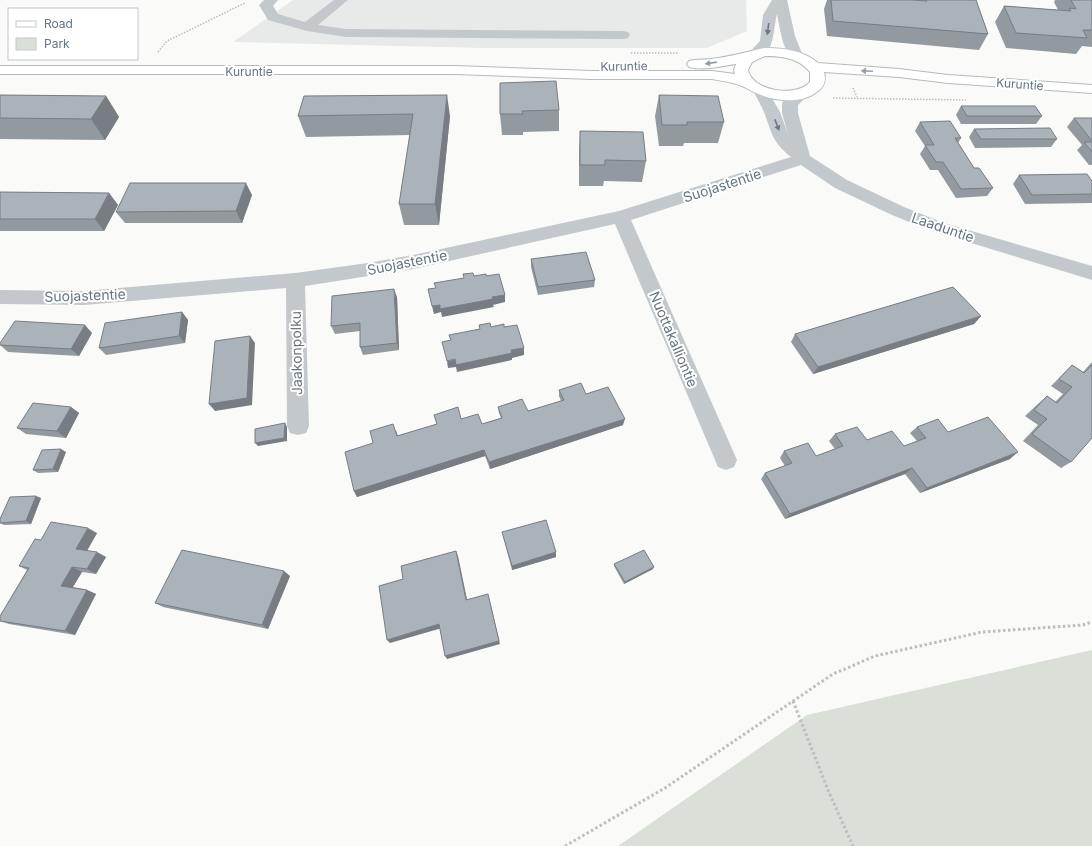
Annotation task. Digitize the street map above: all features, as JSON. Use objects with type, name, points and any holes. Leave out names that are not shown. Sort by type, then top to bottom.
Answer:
[{"type":"main road","name":"Kuruntie","points":[[0,70],[497,71],[709,64],[774,52],[796,56]]},
{"type":"main road","points":[[752,56],[743,62],[741,69],[743,76],[754,86]]},
{"type":"main road","points":[[796,56],[814,67],[818,73],[819,79],[817,85],[807,92]]},
{"type":"main road","name":"Kuruntie","points":[[814,67],[899,73],[948,79],[1092,89]]},
{"type":"main road","name":"Kuruntie","points":[[497,71],[592,75],[712,75],[728,77],[782,95],[807,92]]},
{"type":"main road","name":"Kuruntie","points":[[851,84],[948,79]]},
{"type":"main road","points":[[807,92],[831,92]]},
{"type":"street","points":[[307,27],[342,0]]},
{"type":"street","points":[[752,56],[763,49],[767,44],[770,15],[779,0]]},
{"type":"street","points":[[779,0],[788,36],[796,56]]},
{"type":"street","points":[[269,2],[273,17],[307,27],[346,32],[578,36],[623,35]]},
{"type":"street","name":"Laaduntie","points":[[754,86],[772,112],[777,128],[787,146],[803,159],[841,184],[938,227],[1092,273]]},
{"type":"street","points":[[803,159],[790,113],[790,103],[807,92]]},
{"type":"street","name":"Suojastentie","points":[[0,297],[84,298],[295,280],[368,270],[413,262],[621,217],[803,159]]},
{"type":"street","name":"Nuottakalliontie","points":[[621,217],[726,460]]},
{"type":"street","name":"Jaakonpolku","points":[[295,280],[298,426]]},
{"type":"path","points":[[156,54],[167,41],[247,2]]},
{"type":"path","points":[[831,92],[842,97],[970,100]]},
{"type":"path","points":[[565,846],[665,788],[833,674],[875,656],[982,632],[1083,625],[1092,622]]},
{"type":"path","points":[[793,701],[828,790],[853,846]]},
{"type":"shaded area","points":[[293,0],[746,0],[747,31],[707,48],[483,48],[233,42]]},
{"type":"green space","points":[[1092,650],[1092,846],[618,846],[807,715]]},
{"type":"building","points":[[831,0],[976,0],[988,34],[833,21]]},
{"type":"building","points":[[1071,0],[1092,0],[1092,30],[1083,30],[1087,38],[1016,33],[1004,6],[1071,11],[1069,8],[1076,9]]},
{"type":"building","points":[[556,81],[559,110],[522,111],[523,114],[500,114],[500,83]]},
{"type":"building","points":[[0,95],[106,96],[91,119],[0,118]]},
{"type":"building","points":[[447,95],[435,204],[399,204],[413,114],[298,116],[304,96]]},
{"type":"building","points":[[659,95],[718,96],[724,122],[687,122],[687,125],[662,125]]},
{"type":"building","points":[[961,106],[1035,106],[1042,116],[967,116]]},
{"type":"building","points":[[1074,118],[1092,118],[1092,141]]},
{"type":"building","points":[[950,121],[961,138],[955,138],[974,168],[979,168],[993,188],[961,189],[943,162],[936,162],[925,145],[934,145],[920,122]]},
{"type":"building","points":[[1050,128],[1057,139],[981,139],[974,129]]},
{"type":"building","points":[[580,131],[643,132],[646,161],[605,160],[605,165],[580,165]]},
{"type":"building","points":[[1084,142],[1092,142],[1092,152]]},
{"type":"building","points":[[1087,174],[1092,181],[1092,194],[1032,195],[1019,175]]},
{"type":"building","points":[[130,183],[246,183],[236,211],[116,212]]},
{"type":"building","points":[[0,192],[109,193],[95,219],[0,219]]},
{"type":"building","points":[[586,252],[595,280],[538,287],[531,259]]},
{"type":"building","points":[[473,273],[474,276],[499,274],[505,295],[492,297],[493,299],[440,309],[440,305],[432,306],[428,289],[436,288],[434,283],[464,278],[463,274]]},
{"type":"building","points":[[953,287],[981,316],[818,367],[795,334]]},
{"type":"building","points":[[394,289],[397,343],[360,347],[360,323],[331,326],[332,296]]},
{"type":"building","points":[[182,312],[179,336],[99,348],[105,323]]},
{"type":"building","points":[[15,321],[85,325],[71,349],[0,345]]},
{"type":"building","points":[[490,323],[491,327],[504,324],[504,327],[517,325],[524,348],[511,350],[512,353],[456,365],[455,359],[447,361],[442,342],[451,340],[449,335],[480,329],[479,325]]},
{"type":"building","points":[[250,336],[247,398],[209,404],[215,341]]},
{"type":"building","points":[[1072,365],[1084,373],[1092,365],[1092,438],[1071,462],[1032,434],[1047,419],[1034,410],[1047,396],[1057,403],[1072,387],[1059,379]]},
{"type":"building","points":[[581,383],[586,394],[608,387],[625,419],[489,462],[484,450],[354,491],[345,452],[373,443],[370,431],[393,424],[397,436],[437,424],[434,415],[458,407],[461,419],[478,414],[482,424],[502,418],[498,407],[522,399],[528,411],[564,400],[559,390]]},
{"type":"building","points":[[33,403],[71,407],[57,431],[17,428]]},
{"type":"building","points":[[988,417],[1018,452],[927,488],[912,468],[790,514],[765,473],[792,463],[784,451],[808,443],[816,456],[843,446],[835,434],[857,427],[867,440],[892,431],[904,446],[926,438],[917,427],[938,419],[948,432]]},
{"type":"building","points":[[285,423],[284,438],[255,443],[255,429]]},
{"type":"building","points":[[61,449],[53,469],[33,470],[42,450]]},
{"type":"building","points":[[36,496],[26,521],[0,523],[0,519],[10,497]]},
{"type":"building","points":[[546,520],[556,552],[512,566],[502,532]]},
{"type":"building","points":[[51,522],[88,528],[76,549],[97,552],[87,569],[72,567],[61,586],[87,590],[65,631],[0,621],[0,616],[29,568],[19,566],[35,539],[41,540]]},
{"type":"building","points":[[182,550],[284,571],[262,625],[155,603]]},
{"type":"building","points":[[644,550],[654,567],[625,582],[614,564]]},
{"type":"building","points":[[456,551],[466,600],[488,594],[499,641],[445,656],[439,624],[387,640],[379,586],[403,579],[401,566]]}]
